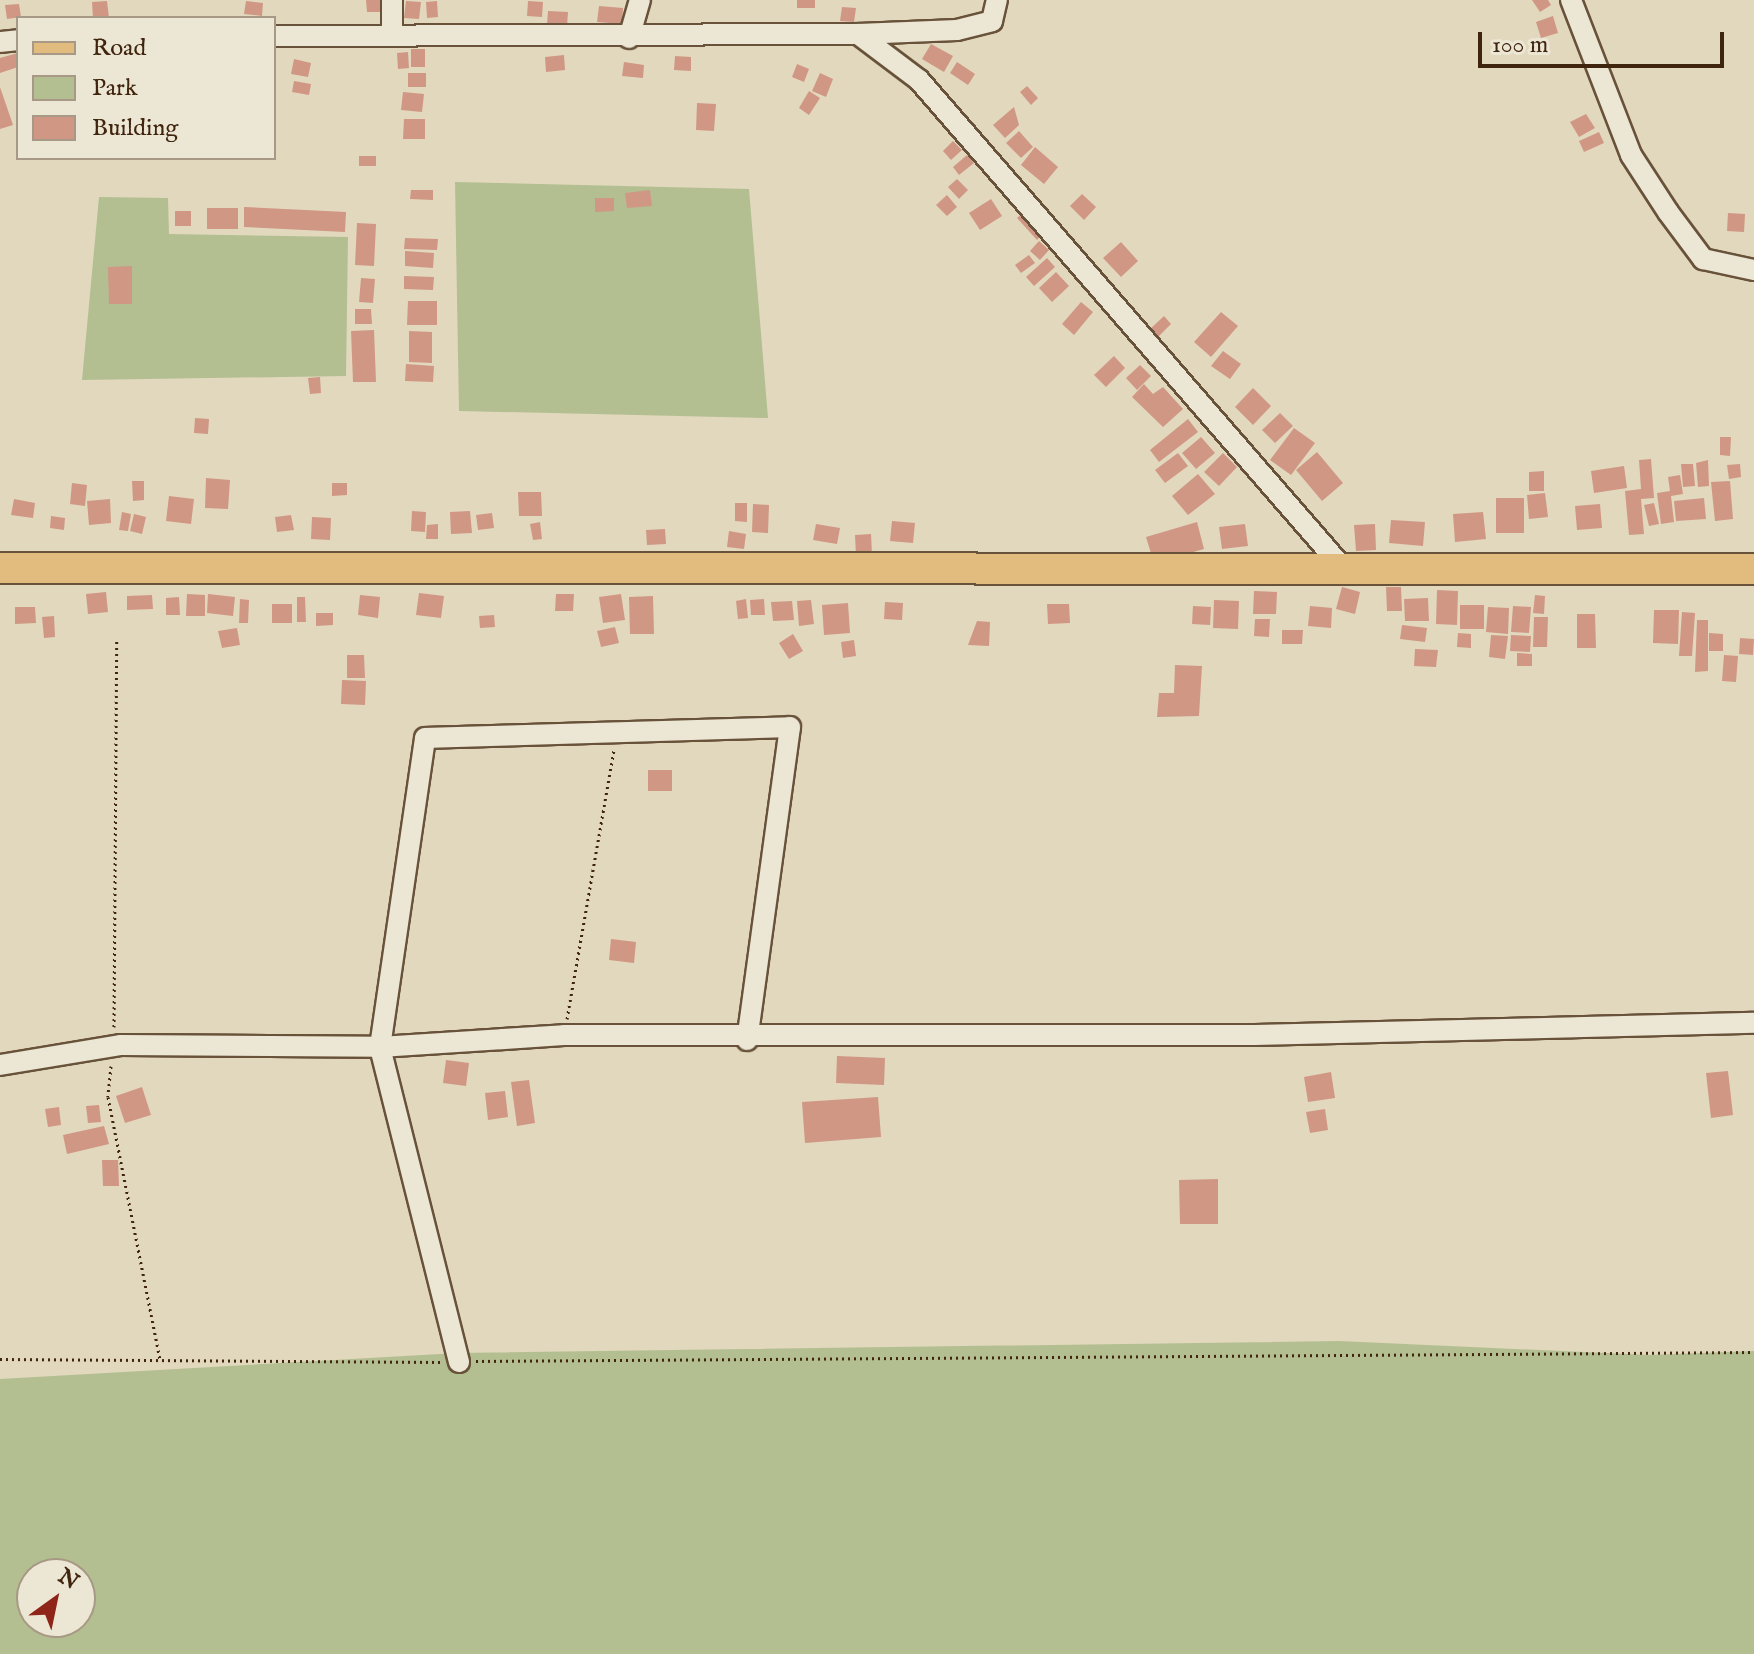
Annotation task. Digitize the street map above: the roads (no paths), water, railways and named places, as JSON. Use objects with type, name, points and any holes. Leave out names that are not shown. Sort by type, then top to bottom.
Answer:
[{"type":"main road","points":[[0,568],[1754,569]]},
{"type":"street","points":[[392,0],[392,34]]},
{"type":"street","points":[[629,38],[640,0]]},
{"type":"street","points":[[276,36],[392,34],[629,38],[957,30],[992,21],[997,0]]},
{"type":"street","points":[[1571,0],[1631,155],[1668,212],[1703,259],[1754,270]]},
{"type":"street","points":[[858,34],[929,91],[1344,569]]},
{"type":"street","points":[[459,1362],[380,1047],[425,738],[790,727],[747,1040]]},
{"type":"street","points":[[0,1065],[113,1047],[380,1047],[564,1035],[747,1040],[1754,1023]]}]
